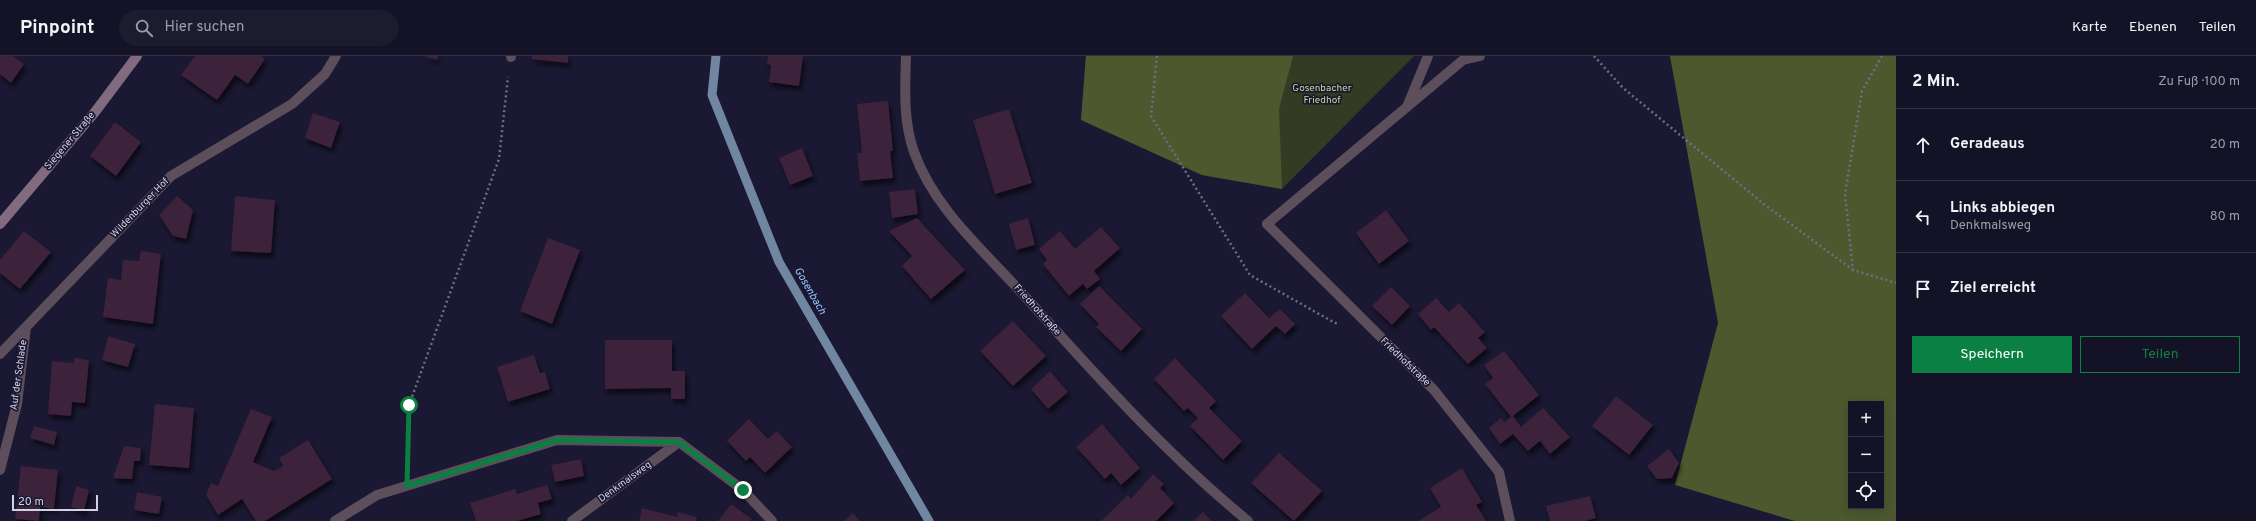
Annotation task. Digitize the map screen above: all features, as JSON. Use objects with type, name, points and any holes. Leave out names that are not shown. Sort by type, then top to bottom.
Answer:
[{"type":"main road","name":"Siegener Straße","points":[[0,224],[95,112],[137,56]]},
{"type":"street","name":"Wildenburger Hof","points":[[0,354],[171,176],[292,104],[325,74],[336,56]]},
{"type":"street","name":"Friedhofstraße","points":[[906,56],[905,109],[914,152],[941,205],[1114,395],[1210,490],[1248,521]]},
{"type":"street","points":[[1407,108],[1428,56]]},
{"type":"street","points":[[1407,108],[1463,60],[1480,56]]},
{"type":"street","name":"Friedhofstraße","points":[[1407,108],[1267,224],[1361,320],[1434,390],[1499,472],[1510,521]]},
{"type":"street","name":"Auf der Schlade","points":[[0,470],[17,404],[26,327]]},
{"type":"street","points":[[335,521],[377,494],[557,440],[679,442],[743,490],[772,521]]},
{"type":"street","name":"Denkmalsweg","points":[[572,521],[679,442]]},
{"type":"path","points":[[407,486],[409,405],[499,159],[511,56]]},
{"type":"path","points":[[1157,56],[1150,116],[1250,275],[1335,324],[1361,320]]},
{"type":"path","points":[[1594,56],[1623,88],[1765,205],[1853,270],[1896,283]]},
{"type":"path","points":[[1853,270],[1846,194],[1862,91],[1882,56]]},
{"type":"green space","name":"Gosenbacher Friedhof","points":[[1086,56],[1414,56],[1282,189],[1202,175],[1081,120]]},
{"type":"green space","points":[[1086,56],[1293,56],[1279,109],[1282,189],[1202,175],[1081,120]]},
{"type":"green space","points":[[1670,56],[1896,56],[1896,521],[1795,521],[1675,485],[1718,323]]},
{"type":"building","points":[[0,56],[13,56],[24,64],[11,83],[0,74]]},
{"type":"building","points":[[195,56],[261,56],[265,59],[248,84],[235,75],[217,100],[181,75]]},
{"type":"building","points":[[423,56],[438,56],[437,60]]},
{"type":"building","points":[[532,56],[568,56],[568,63],[532,59]]},
{"type":"building","points":[[768,56],[803,56],[799,86],[769,82],[771,65],[767,64]]},
{"type":"building","points":[[888,101],[893,151],[890,151],[893,178],[860,181],[857,153],[862,153],[857,104]]},
{"type":"building","points":[[1009,109],[1032,183],[995,194],[973,120]]},
{"type":"building","points":[[313,113],[340,122],[331,148],[305,138]]},
{"type":"building","points":[[115,122],[141,142],[116,176],[90,156]]},
{"type":"building","points":[[802,148],[813,176],[790,185],[779,158]]},
{"type":"building","points":[[915,189],[918,214],[892,218],[889,192]]},
{"type":"building","points":[[177,196],[193,210],[186,239],[173,236],[159,215]]},
{"type":"building","points":[[235,196],[275,200],[271,253],[231,251]]},
{"type":"building","points":[[1386,210],[1409,241],[1379,264],[1356,233]]},
{"type":"building","points":[[917,218],[965,270],[931,299],[902,266],[912,256],[889,231]]},
{"type":"building","points":[[1028,218],[1035,245],[1016,250],[1009,224]]},
{"type":"building","points":[[1101,227],[1120,248],[1094,271],[1100,279],[1087,289],[1083,284],[1069,296],[1043,264],[1047,260],[1039,249],[1060,231],[1075,249]]},
{"type":"building","points":[[24,231],[51,252],[20,289],[0,273],[0,260]]},
{"type":"building","points":[[548,238],[580,250],[552,324],[520,311]]},
{"type":"building","points":[[141,251],[161,254],[153,324],[103,317],[108,278],[121,280],[123,260],[139,261]]},
{"type":"building","points":[[1099,286],[1142,329],[1121,351],[1096,327],[1099,324],[1080,304]]},
{"type":"building","points":[[1391,287],[1410,306],[1392,325],[1372,306]]},
{"type":"building","points":[[1245,293],[1269,318],[1280,309],[1295,324],[1285,334],[1276,326],[1252,349],[1221,316]]},
{"type":"building","points":[[1436,298],[1449,312],[1459,303],[1485,332],[1478,338],[1487,348],[1468,364],[1434,327],[1431,330],[1418,314]]},
{"type":"building","points":[[1013,321],[1046,356],[1013,386],[980,351]]},
{"type":"building","points":[[108,336],[135,344],[128,367],[102,360]]},
{"type":"building","points":[[605,340],[672,340],[672,371],[685,371],[685,399],[671,399],[671,388],[605,389]]},
{"type":"building","points":[[1504,351],[1539,395],[1513,416],[1521,427],[1543,408],[1570,437],[1550,454],[1540,441],[1528,451],[1513,434],[1500,444],[1489,428],[1501,418],[1504,422],[1511,417],[1485,384],[1493,378],[1484,365]]},
{"type":"building","points":[[534,355],[540,373],[545,372],[550,389],[508,402],[497,367]]},
{"type":"building","points":[[74,358],[89,360],[85,403],[72,402],[71,416],[48,414],[52,361],[74,363]]},
{"type":"building","points":[[1175,358],[1216,401],[1209,408],[1242,441],[1223,460],[1190,426],[1198,418],[1188,408],[1184,411],[1154,379]]},
{"type":"building","points":[[1050,371],[1068,392],[1048,409],[1031,389]]},
{"type":"building","points":[[1616,396],[1653,425],[1629,455],[1592,426]]},
{"type":"building","points":[[155,404],[194,408],[189,468],[149,465]]},
{"type":"building","points":[[251,409],[272,417],[253,462],[274,471],[283,466],[279,458],[308,440],[332,479],[265,521],[256,521],[242,499],[218,515],[206,495],[211,483],[218,486]]},
{"type":"building","points":[[749,419],[768,439],[777,431],[792,447],[765,473],[750,457],[746,461],[727,441]]},
{"type":"building","points":[[1102,424],[1140,468],[1121,485],[1111,473],[1105,479],[1076,447]]},
{"type":"building","points":[[34,426],[57,432],[54,445],[30,438]]},
{"type":"building","points":[[124,446],[141,448],[140,461],[134,461],[132,479],[113,478]]},
{"type":"building","points":[[1669,449],[1679,463],[1672,478],[1657,479],[1647,466]]},
{"type":"building","points":[[1279,453],[1322,491],[1294,521],[1251,483]]},
{"type":"building","points":[[581,459],[584,476],[555,482],[551,465]]},
{"type":"building","points":[[21,466],[58,470],[54,509],[40,507],[39,521],[15,519]]},
{"type":"building","points":[[1462,468],[1482,502],[1476,505],[1486,521],[1418,521],[1441,507],[1430,488]]},
{"type":"building","points":[[1153,474],[1164,484],[1160,488],[1174,503],[1156,521],[1101,521],[1128,495],[1131,499]]},
{"type":"building","points":[[547,485],[552,499],[538,503],[541,514],[517,521],[476,521],[470,503],[515,489],[517,494]]},
{"type":"building","points":[[76,486],[89,490],[84,511],[71,507]]},
{"type":"building","points":[[137,492],[162,497],[159,514],[134,510]]},
{"type":"building","points":[[1590,496],[1596,518],[1585,521],[1550,521],[1546,506]]},
{"type":"building","points":[[731,504],[752,519],[750,521],[718,521]]},
{"type":"building","points":[[642,508],[677,517],[678,512],[697,517],[696,521],[639,521]]},
{"type":"building","points":[[1203,512],[1212,521],[1193,521]]},
{"type":"building","points":[[853,513],[860,521],[844,521]]},
{"type":"waterway","name":"Gosenbach","points":[[716,56],[712,95],[779,262],[929,521]]},
{"type":"route","points":[[409,405],[407,486],[557,440],[679,442],[743,490]]}]
